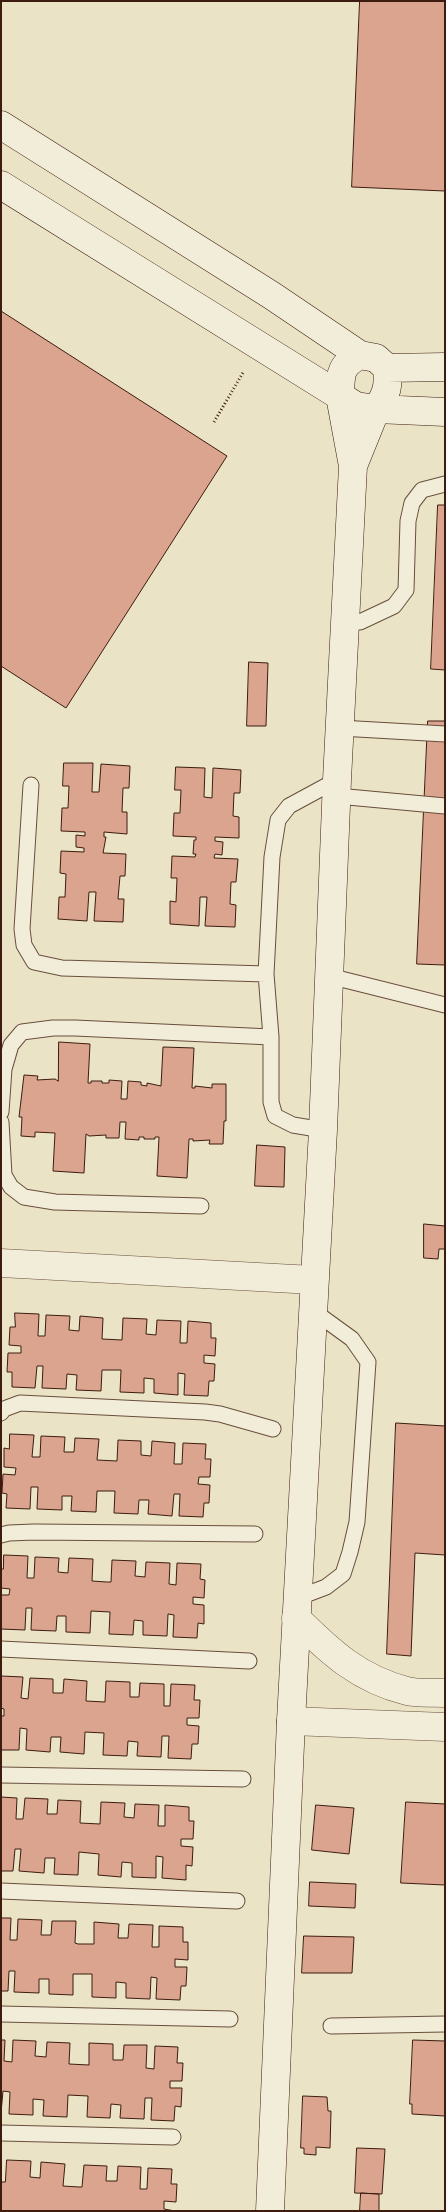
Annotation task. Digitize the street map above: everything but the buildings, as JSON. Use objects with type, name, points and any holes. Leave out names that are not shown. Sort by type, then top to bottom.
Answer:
[{"type":"street","points":[[1,125],[271,296],[360,355],[376,358],[387,368],[389,383],[385,397],[376,409],[353,466]]},
{"type":"street","points":[[1,184],[356,406],[376,409],[445,412]]},
{"type":"street","points":[[270,2211],[291,1721],[313,1280],[323,1130],[353,466],[340,396],[341,372],[347,362],[360,355]]},
{"type":"street","points":[[387,368],[445,367]]},
{"type":"street","points":[[1,1263],[313,1280]]},
{"type":"street","points":[[297,1608],[342,1662],[372,1679],[408,1691],[445,1693]]},
{"type":"street","points":[[291,1721],[445,1727]]},
{"type":"lane","points":[[346,622],[360,622],[394,606],[406,590],[408,521],[412,503],[422,490],[445,484]]},
{"type":"lane","points":[[340,728],[445,734]]},
{"type":"lane","points":[[30,785],[22,929],[24,945],[34,962],[62,968],[266,974]]},
{"type":"lane","points":[[323,1130],[293,1125],[276,1116],[271,1102],[266,974],[272,857],[278,820],[289,806],[337,788],[445,806]]},
{"type":"lane","points":[[329,976],[445,1005]]},
{"type":"lane","points":[[1,1112],[4,1069],[11,1045],[22,1032],[53,1028],[75,1028],[270,1038]]},
{"type":"lane","points":[[1,1122],[4,1174],[11,1187],[24,1198],[55,1202],[200,1206]]},
{"type":"lane","points":[[297,1608],[344,1574],[357,1522],[368,1362],[352,1339],[312,1310]]},
{"type":"lane","points":[[1,1414],[4,1410],[20,1403],[205,1412],[220,1414],[272,1429]]},
{"type":"lane","points":[[1,1535],[34,1532],[255,1534]]},
{"type":"lane","points":[[1,1649],[249,1661]]},
{"type":"lane","points":[[1,1775],[243,1779]]},
{"type":"lane","points":[[1,1891],[236,1901]]},
{"type":"lane","points":[[1,2014],[230,2019]]},
{"type":"lane","points":[[331,2026],[445,2024]]},
{"type":"lane","points":[[1,2133],[173,2137]]},
{"type":"path","points":[[214,422],[259,346]]}]
